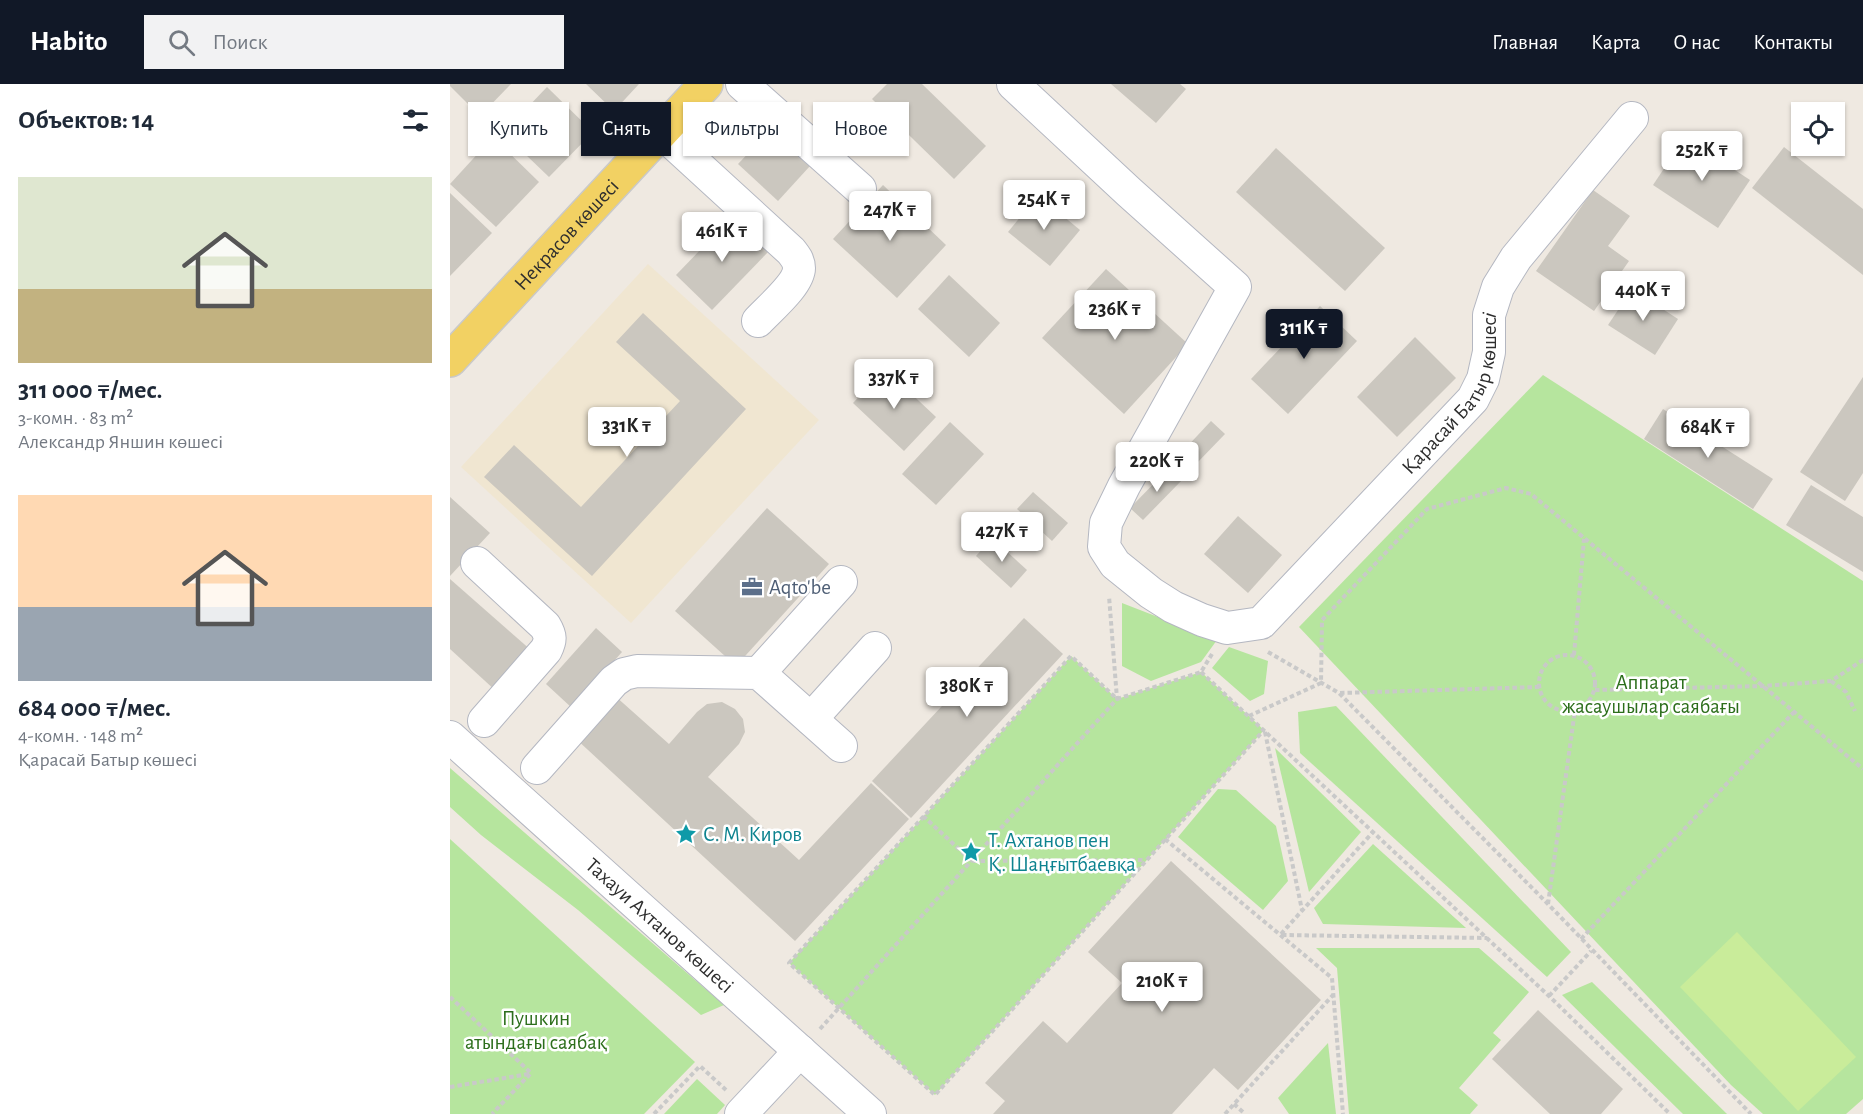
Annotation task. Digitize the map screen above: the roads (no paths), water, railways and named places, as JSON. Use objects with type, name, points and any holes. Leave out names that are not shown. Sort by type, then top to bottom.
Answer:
[{"type":"main road","name":"Некрасов көшесі","points":[[671,122],[706,84]]},
{"type":"main road","name":"Некрасов көшесі","points":[[450,360],[640,156]]},
{"type":"street","points":[[742,84],[860,189]]},
{"type":"street","name":"Қарасай Батыр көшесі","points":[[1012,84],[1235,287],[1124,486],[1107,523],[1104,547],[1115,564],[1150,593],[1173,608],[1227,628],[1261,623],[1473,399],[1484,379],[1489,352],[1489,315],[1498,287],[1516,258],[1632,118]]},
{"type":"street","points":[[671,140],[798,260],[800,270],[792,285],[758,321]]},
{"type":"street","points":[[477,562],[545,626],[550,635],[550,642],[546,650],[484,722]]},
{"type":"street","points":[[759,673],[841,582]]},
{"type":"street","points":[[811,719],[875,648]]},
{"type":"street","points":[[537,768],[614,681],[624,674],[637,671],[759,673],[841,746]]},
{"type":"street","name":"Тахауи Ахтанов көшесі","points":[[450,737],[870,1114]]},
{"type":"street","points":[[744,1111],[800,1051]]},
{"type":"place","name":"Aqto'be","points":[[752,587]]},
{"type":"place","name":"С. М. Киров","points":[[686,834]]},
{"type":"place","name":"Т. Ахтанов пен Қ. Шаңғытбаевқа","points":[[971,852]]},
{"type":"park label","name":"Аппарат жасаушылар саябағы","points":[[1651,694]]},
{"type":"park label","name":"Пушкин атындағы саябақ","points":[[536,1030]]}]
